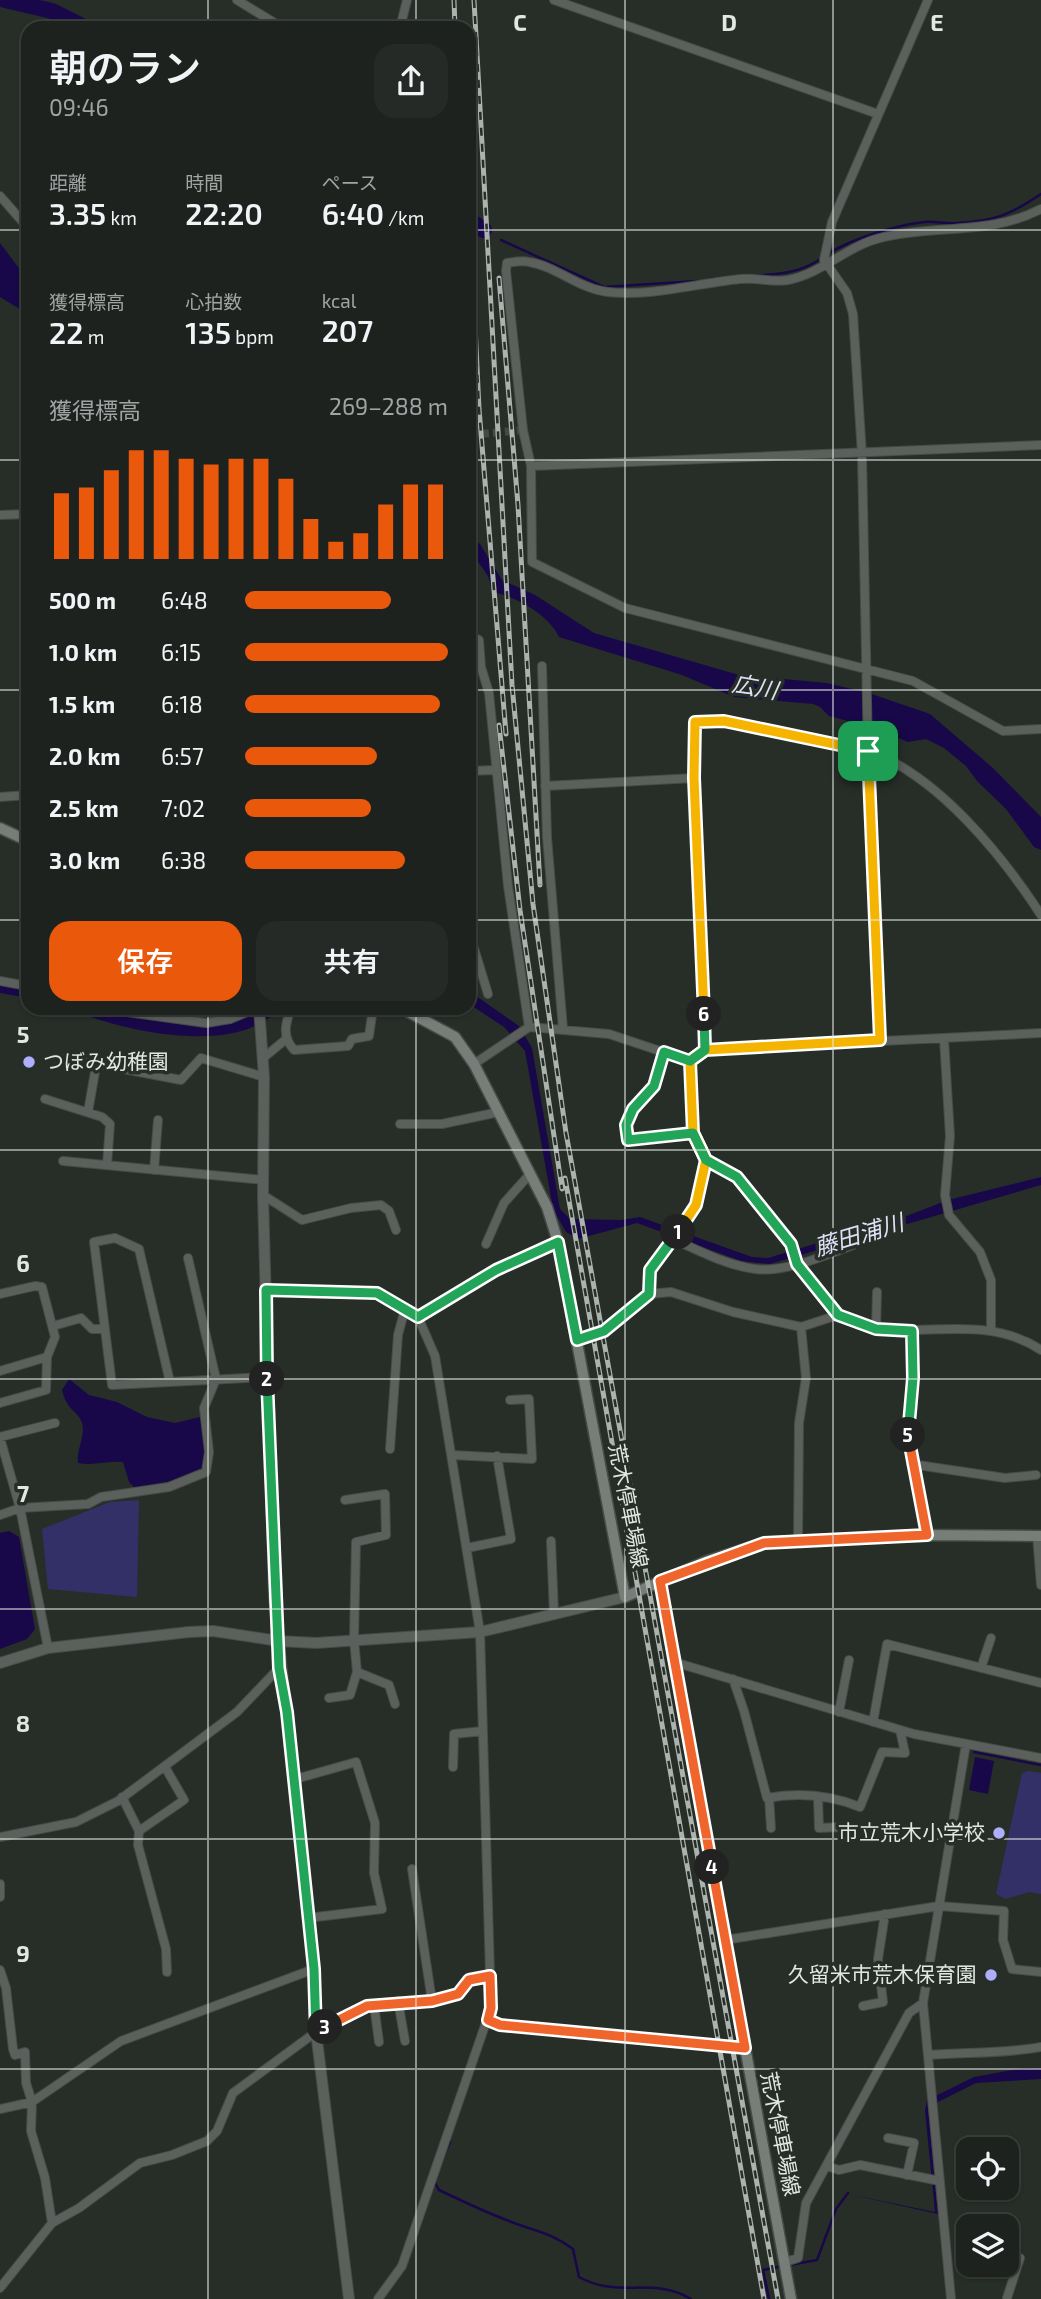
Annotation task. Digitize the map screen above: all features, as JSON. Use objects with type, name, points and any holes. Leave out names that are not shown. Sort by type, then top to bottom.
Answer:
[{"type":"main road","points":[[0,828],[21,838]]},
{"type":"main road","name":"荒木停車場線","points":[[414,1015],[455,1037],[474,1063],[547,1207],[558,1242],[625,1597],[660,1581],[792,2299]]},
{"type":"main road","points":[[660,1581],[741,1549],[764,1543],[927,1535],[1039,1536]]},
{"type":"street","points":[[237,0],[272,21]]},
{"type":"street","points":[[402,21],[407,0]]},
{"type":"street","points":[[554,0],[878,114]]},
{"type":"street","points":[[880,1040],[868,747],[862,455],[853,314],[847,293],[824,260],[832,222],[928,0]]},
{"type":"street","points":[[0,196],[21,220]]},
{"type":"street","points":[[1041,209],[1019,220],[988,228],[909,232],[878,238],[856,246],[827,265],[788,280],[741,279],[716,284],[609,293],[586,288],[529,262],[507,263],[523,430],[531,466],[532,562],[625,607],[913,681],[1003,731],[1041,729]]},
{"type":"street","points":[[531,466],[1041,446]]},
{"type":"street","points":[[0,515],[21,514]]},
{"type":"street","points":[[476,638],[479,640],[481,667],[489,693],[508,886],[529,1027]]},
{"type":"street","points":[[542,666],[545,786],[563,1028]]},
{"type":"street","points":[[705,1050],[694,778],[695,722],[724,721],[868,747],[925,784],[968,823],[1023,888],[1041,915]]},
{"type":"street","points":[[476,771],[495,770]]},
{"type":"street","points":[[545,786],[694,778]]},
{"type":"street","points":[[0,797],[21,796]]},
{"type":"street","points":[[476,955],[488,994]]},
{"type":"street","points":[[0,981],[21,985]]},
{"type":"street","points":[[148,1015],[206,1023],[240,1015]]},
{"type":"street","points":[[259,1015],[264,1077],[263,1195],[267,1377],[279,1668],[287,1712],[292,1780],[314,1969],[316,2032],[349,2299]]},
{"type":"street","points":[[262,1059],[285,1040],[290,1015]]},
{"type":"street","points":[[285,1040],[294,1050],[348,1046],[352,1039],[369,1036],[372,1015]]},
{"type":"street","points":[[474,1063],[529,1027],[609,1034],[690,1061]]},
{"type":"street","points":[[690,1061],[705,1050],[1041,1033]]},
{"type":"street","points":[[944,1039],[950,1136],[945,1195],[949,1215],[980,1252],[991,1280],[991,1329]]},
{"type":"street","points":[[664,1052],[654,1086],[633,1109],[626,1125],[628,1140],[693,1133]]},
{"type":"street","points":[[66,1058],[96,1066],[181,1080],[201,1058],[264,1077]]},
{"type":"street","points":[[690,1061],[693,1133],[706,1160],[737,1177],[791,1244],[797,1264],[838,1315],[876,1329],[991,1329],[1025,1339],[1041,1350]]},
{"type":"street","points":[[88,1112],[96,1066]]},
{"type":"street","points":[[45,1099],[102,1117],[110,1124],[107,1165]]},
{"type":"street","points":[[400,1124],[442,1124],[499,1112]]},
{"type":"street","points":[[154,1170],[158,1120]]},
{"type":"street","points":[[649,1294],[650,1270],[696,1205],[706,1160]]},
{"type":"street","points":[[63,1161],[264,1180]]},
{"type":"street","points":[[486,1244],[504,1203],[530,1174]]},
{"type":"street","points":[[263,1195],[302,1220],[351,1208],[381,1205],[389,1211],[396,1230]]},
{"type":"street","points":[[673,1239],[713,1257],[756,1270],[797,1264],[875,1237]]},
{"type":"street","points":[[170,1382],[139,1249],[116,1238],[94,1242],[112,1385],[267,1377]]},
{"type":"street","points":[[418,1317],[496,1270],[558,1242]]},
{"type":"street","points":[[0,1515],[20,1508],[88,1504],[101,1497],[169,1487],[206,1472],[209,1452],[204,1408],[216,1379],[188,1258]]},
{"type":"street","points":[[0,1294],[35,1286],[42,1287],[55,1338],[47,1357],[46,1390],[0,1403]]},
{"type":"street","points":[[266,1290],[377,1293],[418,1317],[435,1356],[480,1632],[491,2008],[402,2266],[378,2299]]},
{"type":"street","points":[[577,1340],[604,1331],[649,1294],[671,1292],[733,1312],[802,1327],[838,1315]]},
{"type":"street","points":[[876,1329],[877,1292]]},
{"type":"street","points":[[390,1449],[398,1335],[405,1309]]},
{"type":"street","points":[[53,1326],[81,1318],[92,1329],[105,1329]]},
{"type":"street","points":[[798,1541],[799,1423],[806,1378],[802,1327]]},
{"type":"street","points":[[912,1331],[913,1378],[908,1435],[911,1464],[927,1535]]},
{"type":"street","points":[[0,1371],[47,1357]]},
{"type":"street","points":[[452,1455],[532,1459],[529,1399],[510,1400]]},
{"type":"street","points":[[48,1648],[20,1508],[0,1438],[55,1423]]},
{"type":"street","points":[[467,1548],[511,1539],[497,1456]]},
{"type":"street","points":[[911,1464],[1004,1478],[1037,1475]]},
{"type":"street","points":[[329,1698],[350,1695],[357,1672],[354,1640],[356,1542],[386,1535],[385,1494],[345,1500]]},
{"type":"street","points":[[1039,1536],[1041,1585]]},
{"type":"street","points":[[551,1541],[554,1614]]},
{"type":"street","points":[[0,1663],[48,1648],[201,1632],[279,1641],[354,1640],[480,1632],[625,1597]]},
{"type":"street","points":[[981,1668],[991,1638]]},
{"type":"street","points":[[873,1722],[887,1644],[1041,1684]]},
{"type":"street","points":[[839,1712],[849,1660]]},
{"type":"street","points":[[674,1662],[900,1730],[1041,1758]]},
{"type":"street","points":[[0,1837],[76,1822],[122,1797],[237,1712],[279,1668]]},
{"type":"street","points":[[357,1672],[389,1685],[395,1704]]},
{"type":"street","points":[[733,1679],[769,1797],[771,1828]]},
{"type":"street","points":[[769,1797],[789,1794],[818,1797],[842,1800],[860,1807],[882,1752],[905,1753],[900,1730]]},
{"type":"street","points":[[453,1767],[454,1734],[483,1731]]},
{"type":"street","points":[[951,2299],[923,2003],[965,1744]]},
{"type":"street","points":[[292,1780],[356,1762],[375,1823],[374,1873],[382,1909],[308,1918]]},
{"type":"street","points":[[139,1831],[184,1800],[165,1766]]},
{"type":"street","points":[[122,1797],[139,1831],[138,1845],[166,1949],[167,1972]]},
{"type":"street","points":[[818,1797],[819,1828],[843,1827]]},
{"type":"street","points":[[412,1869],[432,2001]]},
{"type":"street","points":[[0,1884],[0,1897]]},
{"type":"street","points":[[725,1940],[939,1906],[1004,1911],[1003,1940],[1012,1969],[1041,1972]]},
{"type":"street","points":[[863,2006],[883,2002],[878,1959],[885,1914]]},
{"type":"street","points":[[0,2109],[32,2102],[121,2041],[314,1969]]},
{"type":"street","points":[[0,1970],[6,1988],[13,2049],[15,2054],[25,2052],[26,2083],[32,2102],[31,2132],[45,2178],[52,2223]]},
{"type":"street","points":[[0,2288],[52,2223],[79,2208],[140,2163],[172,2155],[207,2141],[217,2131],[233,2093],[316,2032],[374,2005],[398,2001],[432,2001],[458,1994],[469,1980],[490,1976]]},
{"type":"street","points":[[398,2001],[405,2041]]},
{"type":"street","points":[[785,2262],[798,2258],[806,2203],[909,2013],[923,2003]]},
{"type":"street","points":[[374,2005],[379,2042]]},
{"type":"street","points":[[488,2020],[500,2025],[745,2048]]},
{"type":"street","points":[[928,2055],[978,2052],[1000,2054],[1041,2047]]},
{"type":"street","points":[[888,2138],[914,2143],[907,2175]]},
{"type":"street","points":[[827,2166],[839,2170],[860,2165],[940,2181]]},
{"type":"street","points":[[1007,2298],[1014,2277]]},
{"type":"shaded area","points":[[139,1500],[137,1597],[48,1589],[42,1529],[110,1502]]},
{"type":"shaded area","points":[[1022,1773],[1041,1773],[1041,1894],[1029,1892],[1006,1899],[996,1894]]},
{"type":"water","points":[[0,243],[21,271],[21,310],[0,297]]},
{"type":"water","name":"広川","points":[[476,541],[502,580],[535,595],[594,633],[739,675],[827,683],[869,693],[930,714],[993,768],[1041,817],[1041,850],[1034,847],[1006,809],[977,781],[966,766],[944,748],[926,739],[908,742],[874,728],[829,716],[813,704],[734,697],[682,675],[559,637],[540,614],[512,598],[493,592],[488,576],[476,559]]},
{"type":"water","points":[[0,985],[21,989],[21,997],[0,993]]},
{"type":"water","name":"藤田浦川","points":[[476,996],[519,1026],[532,1048],[560,1209],[570,1219],[621,1220],[640,1217],[752,1257],[768,1258],[904,1217],[948,1200],[1041,1177],[1041,1185],[770,1264],[741,1261],[637,1223],[578,1239],[566,1232],[553,1209],[525,1051],[504,1027],[476,1009]]},
{"type":"water","points":[[85,1015],[126,1015],[176,1024],[212,1025],[250,1015],[271,1015],[261,1023],[237,1032],[208,1036],[146,1031]]},
{"type":"water","points":[[69,1379],[89,1395],[117,1402],[147,1417],[175,1423],[200,1417],[207,1465],[182,1479],[135,1488],[129,1482],[123,1462],[78,1463],[83,1427],[62,1390]]},
{"type":"water","points":[[9,1531],[19,1537],[35,1629],[27,1639],[0,1649],[0,1533]]},
{"type":"water","points":[[975,1757],[994,1761],[988,1794],[969,1790]]},
{"type":"water","points":[[1024,2068],[1041,2069],[1041,2079],[976,2083],[928,2107],[938,2214],[848,2194],[935,2212],[925,2111],[927,2100],[974,2077]]},
{"type":"waterway","points":[[5,0],[52,11],[72,21]]},
{"type":"waterway","points":[[827,254],[874,233],[899,226],[924,222],[982,221],[1011,212],[1041,194]]},
{"type":"waterway","points":[[476,225],[484,230]]},
{"type":"waterway","points":[[501,240],[604,287],[697,281]]},
{"type":"waterway","points":[[711,279],[782,273],[809,266],[822,258]]},
{"type":"waterway","points":[[974,1752],[1041,1765]]},
{"type":"waterway","points":[[444,2155],[450,2142]]},
{"type":"waterway","points":[[434,2181],[439,2190],[565,2243],[573,2249],[579,2277],[608,2286],[663,2289],[691,2299]]},
{"type":"waterway","points":[[789,2265],[817,2260],[836,2209],[848,2193]]},
{"type":"waterway","points":[[769,2299],[763,2270],[783,2266]]},
{"type":"tunnel","points":[[476,434],[523,430]]},
{"type":"railway","points":[[454,0],[455,21]]},
{"type":"railway","points":[[474,0],[475,21]]},
{"type":"railway","points":[[476,36],[512,685],[533,904],[566,1133],[778,2299]]},
{"type":"railway","points":[[499,278],[518,505],[540,885]]},
{"type":"railway","points":[[476,346],[506,734]]},
{"type":"railway","points":[[499,725],[520,910],[562,1189]]},
{"type":"railway","points":[[565,1178],[764,2299]]},
{"type":"place","name":"つぼみ幼稚園","points":[[29,1062]]},
{"type":"place","name":"市立荒木小学校","points":[[999,1833]]},
{"type":"place","name":"久留米市荒木保育園","points":[[991,1975]]},
{"type":"route","points":[[868,751],[724,721],[695,722],[694,778],[705,1050],[690,1061],[664,1052],[654,1086],[645,1092],[626,1125],[628,1140],[693,1133],[706,1160],[737,1177],[791,1244],[797,1264],[838,1315],[876,1329],[912,1331],[912,1405],[908,1435],[911,1464],[927,1535],[764,1543],[660,1581],[745,2048],[500,2025],[488,2020],[491,2008],[490,1976],[469,1980],[458,1994],[432,2001],[398,2001],[367,2006],[316,2032],[314,1969],[292,1780],[287,1712],[279,1668],[274,1597],[266,1290],[377,1293],[418,1317],[496,1270],[558,1242],[577,1340],[609,1328],[623,1313],[649,1294],[650,1270],[696,1205],[704,1178],[706,1160],[693,1133],[690,1061],[705,1050],[880,1040],[868,751]]}]
